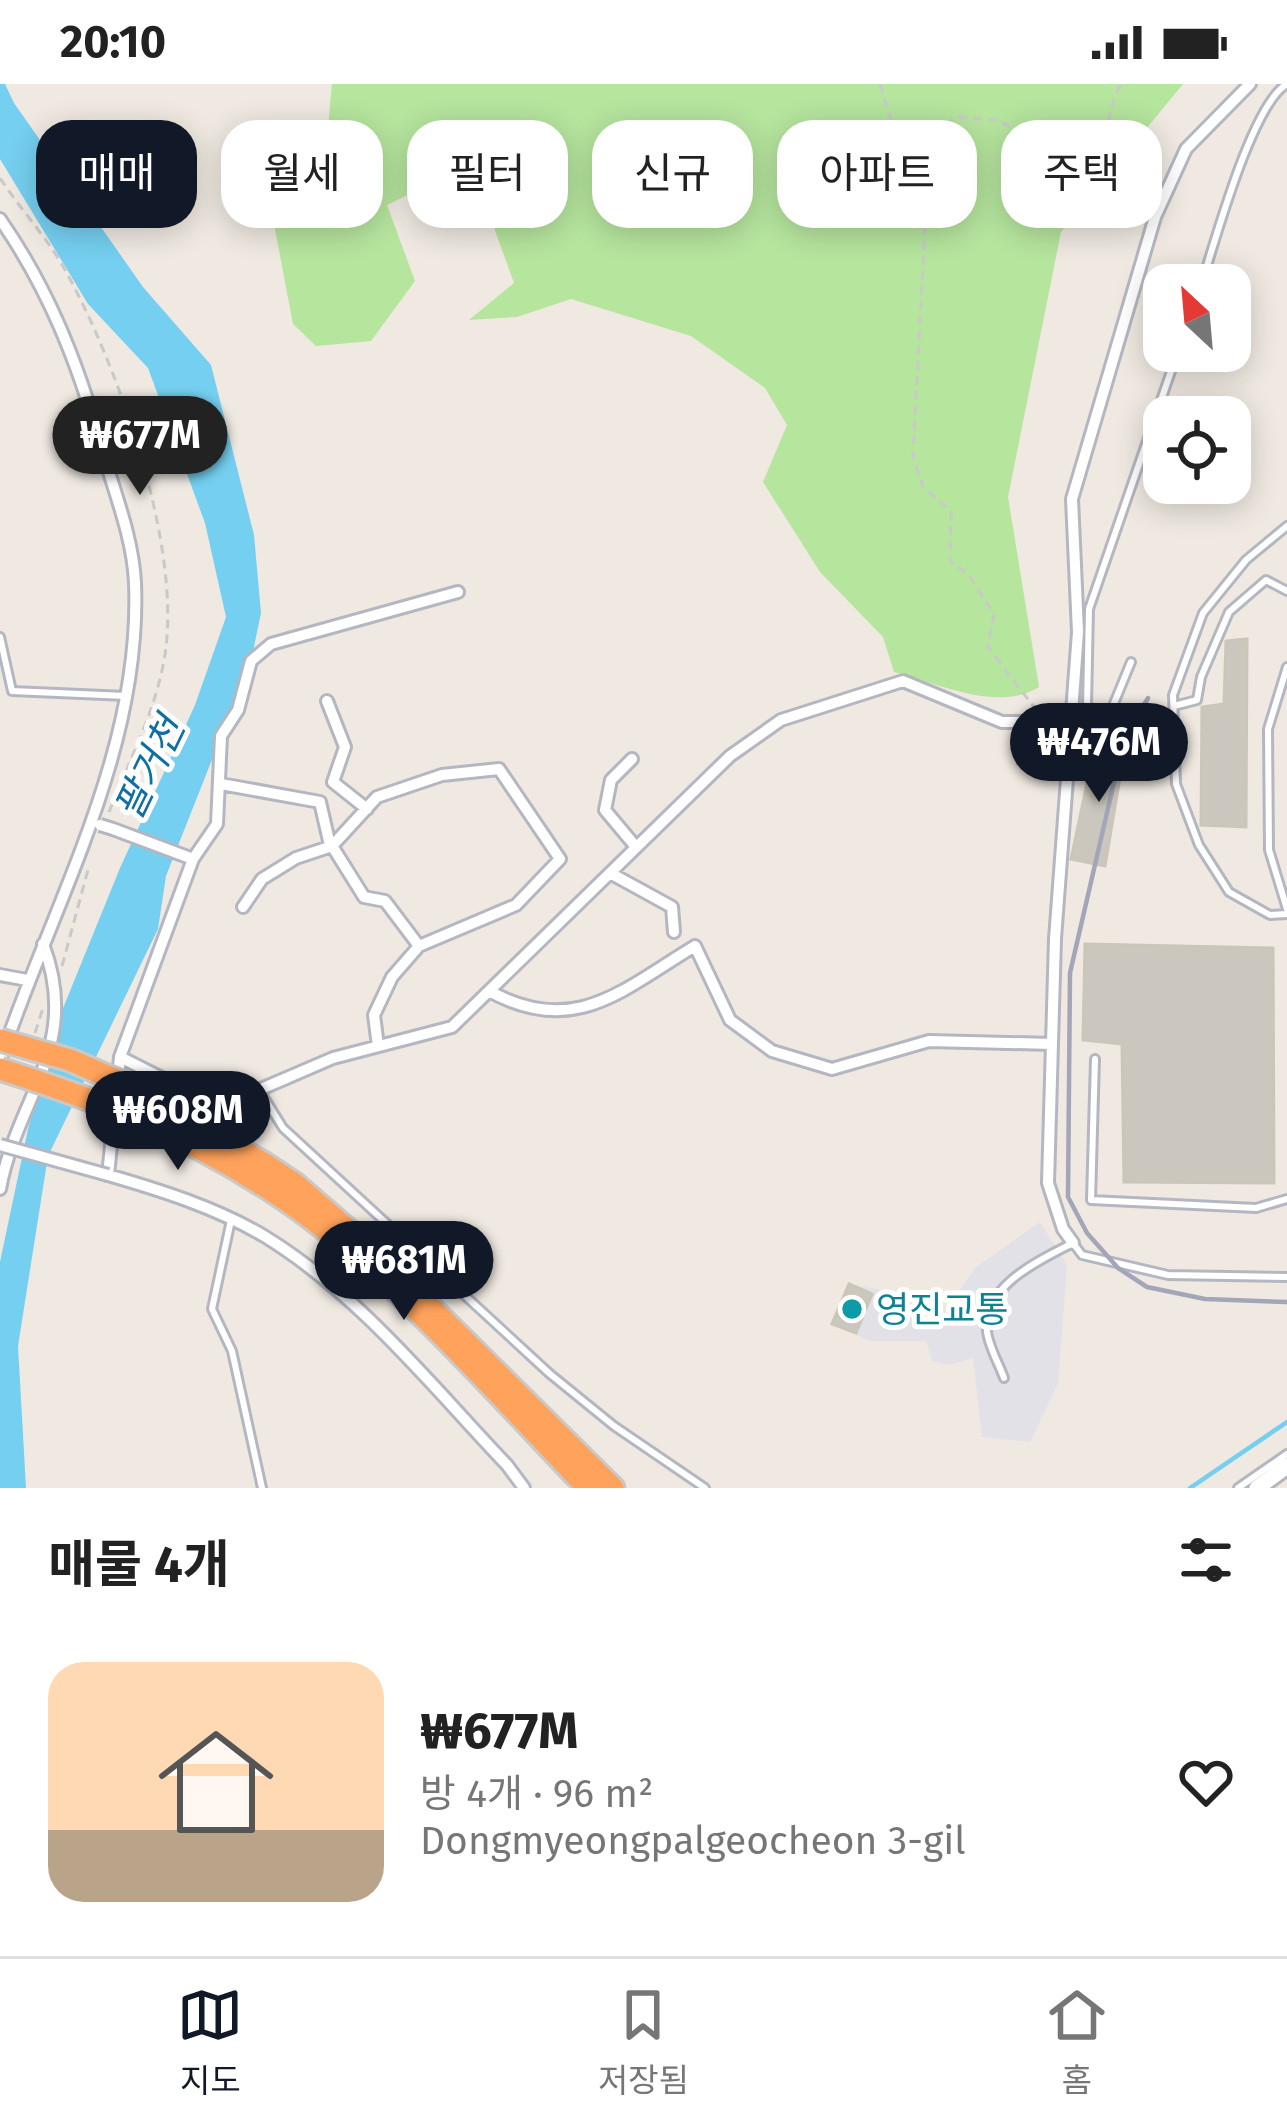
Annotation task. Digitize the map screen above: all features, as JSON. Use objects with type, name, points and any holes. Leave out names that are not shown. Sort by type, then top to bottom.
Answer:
[{"type":"highway","points":[[0,1040],[70,1060],[136,1088],[384,1261],[599,1485]]},
{"type":"highway","points":[[0,1065],[108,1104],[263,1174]]},
{"type":"main road","points":[[1257,1488],[1287,1466]]},
{"type":"street","points":[[1073,1243],[1063,1229],[1048,1183],[1054,939],[1078,632],[1072,499],[1155,217],[1186,149],[1250,84]]},
{"type":"street","points":[[0,219],[56,312],[88,400],[135,578],[134,641],[126,696],[97,805],[103,825],[27,980],[0,1065]]},
{"type":"street","points":[[108,1175],[120,1057],[193,859],[218,824],[221,736],[238,710],[251,661],[271,644],[458,592]]},
{"type":"street","points":[[120,1057],[219,1107],[333,1058],[452,1027],[730,756],[781,720],[903,681],[1002,722],[1045,722],[1070,734]]},
{"type":"street","points":[[327,701],[345,747],[333,782],[368,809]]},
{"type":"street","points":[[632,759],[611,780],[605,810],[636,847]]},
{"type":"street","points":[[242,907],[262,879],[296,858],[332,846],[377,797],[442,775],[499,769],[560,860],[516,904],[419,946],[392,977],[374,1015],[378,1046]]},
{"type":"street","points":[[221,784],[320,802],[332,846],[364,897],[385,901],[419,946]]},
{"type":"street","points":[[103,825],[193,859]]},
{"type":"street","points":[[610,873],[672,907],[674,932]]},
{"type":"street","points":[[0,1189],[5,1162],[52,1053],[56,976],[44,944]]},
{"type":"street","points":[[489,992],[520,1008],[559,1012],[602,1003],[695,946],[730,1021],[772,1051],[832,1069],[929,1041],[1052,1044]]},
{"type":"street","points":[[0,975],[27,980]]},
{"type":"street","points":[[0,1145],[160,1190],[263,1235],[344,1294],[508,1465],[524,1488]]},
{"type":"lane","points":[[1208,264],[1257,122],[1279,88],[1287,84]]},
{"type":"lane","points":[[1131,662],[1108,718],[1087,706],[1089,609],[1171,372]]},
{"type":"lane","points":[[1286,525],[1246,560],[1203,614],[1173,695],[1176,784],[1199,845],[1228,892],[1270,915],[1287,911],[1269,850],[1268,728],[1287,667]]},
{"type":"lane","points":[[1174,706],[1197,700],[1201,677],[1229,612],[1266,580],[1287,591]]},
{"type":"lane","points":[[0,637],[12,691],[126,696]]},
{"type":"lane","points":[[1094,1059],[1091,1200],[1256,1208],[1287,1199]]},
{"type":"lane","points":[[260,1091],[283,1128],[550,1374],[614,1426],[705,1488]]},
{"type":"lane","points":[[231,1220],[212,1309],[232,1351],[262,1488]]},
{"type":"lane","points":[[1004,1378],[986,1329],[995,1301],[1021,1270],[1073,1243],[1082,1255],[1168,1275],[1287,1277]]},
{"type":"lane","points":[[1238,1488],[1287,1454]]},
{"type":"path","points":[[880,84],[891,120]]},
{"type":"path","points":[[952,120],[996,120],[1042,141],[1053,156],[1094,164],[1113,95],[1121,84]]},
{"type":"path","points":[[0,178],[61,263],[91,320],[124,401],[162,548],[166,642],[159,685],[103,825]]},
{"type":"path","points":[[925,228],[913,456],[923,487],[951,511],[950,561],[968,574],[994,614],[988,647],[1045,722]]},
{"type":"path","points":[[59,973],[69,951],[90,862]]},
{"type":"path","points":[[34,1036],[49,994]]},
{"type":"shaded area","name":"영진교통","points":[[1040,1222],[1067,1265],[1058,1384],[1030,1442],[982,1437],[973,1358],[949,1365],[932,1361],[926,1341],[870,1341],[832,1324],[849,1284],[908,1295],[941,1318],[975,1268]]},
{"type":"green space","points":[[332,84],[1183,84],[1153,120],[1001,120],[1001,228],[1064,228],[1008,497],[1039,687],[1023,694],[987,697],[894,672],[883,637],[820,572],[763,482],[787,425],[765,388],[691,336],[571,299],[517,317],[469,320],[514,283],[494,228],[568,228],[568,120],[407,120],[407,195],[387,205],[415,281],[371,341],[316,346],[293,324],[275,228],[383,228],[383,120],[329,120]]},
{"type":"water","points":[[0,84],[5,84],[36,134],[36,218],[0,159]]},
{"type":"water","points":[[42,228],[102,228],[143,287],[211,365],[254,535],[261,613],[251,661],[166,876],[158,929],[48,1156],[18,1346],[26,1488],[0,1488],[0,1262],[28,1129],[57,1023],[120,868],[195,705],[226,617],[205,523],[148,368],[88,304]]},
{"type":"building","points":[[1247,639],[1246,827],[1201,825],[1202,707],[1224,704],[1226,641]]},
{"type":"building","points":[[1096,741],[1125,748],[1105,866],[1071,859]]},
{"type":"building","points":[[1085,944],[1273,948],[1274,1183],[1124,1182],[1122,1044],[1083,1040]]},
{"type":"building","name":"영진교통","points":[[849,1284],[872,1294],[856,1333],[832,1324]]},
{"type":"waterway","points":[[1190,1488],[1287,1422]]},
{"type":"railway","points":[[1148,698],[1124,739],[1070,973],[1068,1197],[1087,1233],[1118,1268],[1147,1287],[1205,1299],[1287,1302]]},
{"type":"place","name":"영진교통","points":[[852,1309]]},
{"type":"water label","name":"팔거천","points":[[149,768]]}]
